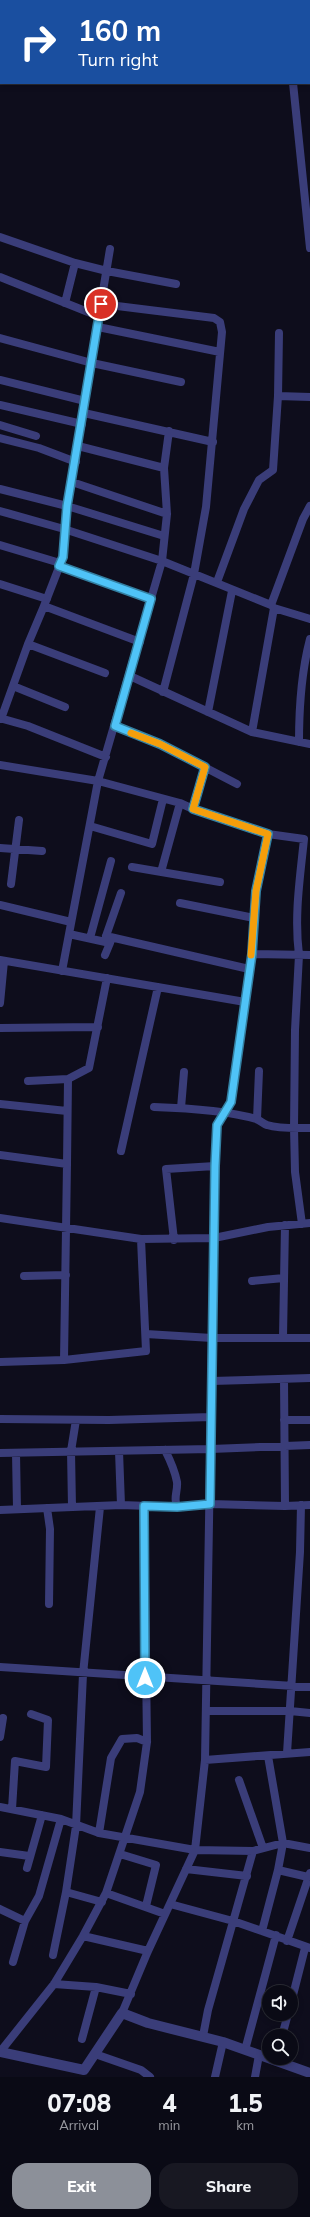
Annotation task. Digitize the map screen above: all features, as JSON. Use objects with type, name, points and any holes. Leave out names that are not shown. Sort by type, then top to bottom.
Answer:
[{"type":"street","points":[[293,84],[310,248]]},
{"type":"street","points":[[0,237],[75,263],[107,271],[176,284]]},
{"type":"street","points":[[106,757],[28,726],[0,718],[63,557],[67,506],[76,462],[98,327],[98,316],[110,249]]},
{"type":"street","points":[[65,303],[75,263]]},
{"type":"street","points":[[0,278],[98,316]]},
{"type":"street","points":[[101,304],[218,320],[222,332],[206,507],[194,574],[164,692]]},
{"type":"street","points":[[98,327],[220,352]]},
{"type":"street","points":[[217,582],[244,510],[260,480],[272,470],[278,396],[279,333]]},
{"type":"street","points":[[0,338],[92,363],[181,382]]},
{"type":"street","points":[[0,380],[86,401]]},
{"type":"street","points":[[278,396],[310,397]]},
{"type":"street","points":[[0,405],[82,424]]},
{"type":"street","points":[[84,413],[213,442]]},
{"type":"street","points":[[0,424],[36,436]]},
{"type":"street","points":[[62,971],[98,781],[140,642],[162,561],[167,514],[164,468],[169,431]]},
{"type":"street","points":[[0,438],[39,448],[76,462]]},
{"type":"street","points":[[78,446],[164,468]]},
{"type":"street","points":[[72,482],[167,514]]},
{"type":"street","points":[[0,489],[67,506],[164,536]]},
{"type":"street","points":[[252,732],[273,606],[303,519],[310,506]]},
{"type":"street","points":[[0,511],[64,529],[162,561],[217,582],[232,591],[310,619]]},
{"type":"street","points":[[0,545],[60,565],[151,599]]},
{"type":"street","points":[[0,584],[140,642]]},
{"type":"street","points":[[208,712],[232,591]]},
{"type":"street","points":[[299,742],[299,703],[305,660],[310,639]]},
{"type":"street","points":[[28,644],[105,673]]},
{"type":"street","points":[[130,676],[252,732],[310,744]]},
{"type":"street","points":[[13,686],[65,707]]},
{"type":"street","points":[[115,726],[160,744],[237,784]]},
{"type":"street","points":[[0,765],[98,781],[180,803],[193,809],[268,834],[307,839],[298,898],[297,936],[299,955],[295,1030],[294,1128],[295,1172],[306,1223],[268,1227],[214,1238],[174,1240],[142,1239],[67,1230],[0,1218]]},
{"type":"street","points":[[193,809],[205,767]]},
{"type":"street","points":[[90,826],[152,844],[163,799]]},
{"type":"street","points":[[162,872],[180,803]]},
{"type":"street","points":[[10,884],[19,820]]},
{"type":"street","points":[[144,1506],[147,1742],[140,1792],[120,1854],[102,1902],[54,1984],[0,2052],[56,2065],[84,2074],[95,2054],[122,2013],[148,1951],[195,1850],[205,1760],[215,1166],[217,1125],[231,1102],[252,954],[256,891],[268,834]]},
{"type":"street","points":[[0,848],[42,851]]},
{"type":"street","points":[[90,938],[111,861]]},
{"type":"street","points":[[132,867],[220,882]]},
{"type":"street","points":[[105,955],[108,939],[122,894]]},
{"type":"street","points":[[180,903],[254,918]]},
{"type":"street","points":[[0,905],[71,922]]},
{"type":"street","points":[[69,934],[90,938],[108,939],[250,968]]},
{"type":"street","points":[[252,954],[310,956]]},
{"type":"street","points":[[0,1003],[2,961],[245,1002]]},
{"type":"street","points":[[28,1081],[68,1079],[90,1068],[107,978]]},
{"type":"street","points":[[121,1151],[158,987]]},
{"type":"street","points":[[0,1028],[98,1027]]},
{"type":"street","points":[[257,1119],[259,1071]]},
{"type":"street","points":[[181,1108],[184,1072]]},
{"type":"street","points":[[64,1360],[68,1079]]},
{"type":"street","points":[[0,1104],[67,1111]]},
{"type":"street","points":[[154,1107],[181,1108],[257,1119],[272,1126],[310,1128]]},
{"type":"street","points":[[0,1155],[67,1164]]},
{"type":"street","points":[[174,1240],[166,1169],[215,1166]]},
{"type":"street","points":[[282,1337],[285,1225]]},
{"type":"street","points":[[0,1362],[64,1360],[146,1351],[142,1239]]},
{"type":"street","points":[[24,1276],[66,1275]]},
{"type":"street","points":[[252,1281],[284,1278]]},
{"type":"street","points":[[146,1334],[212,1338],[310,1338]]},
{"type":"street","points":[[212,1381],[310,1378]]},
{"type":"street","points":[[284,1379],[285,1506]]},
{"type":"street","points":[[0,1419],[76,1420],[211,1417]]},
{"type":"street","points":[[72,1507],[72,1451],[76,1420]]},
{"type":"street","points":[[284,1420],[310,1420]]},
{"type":"street","points":[[0,1453],[211,1449],[310,1445]]},
{"type":"street","points":[[165,1450],[170,1460],[177,1484],[174,1500],[177,1507]]},
{"type":"street","points":[[119,1451],[121,1505]]},
{"type":"street","points":[[16,1453],[17,1509]]},
{"type":"street","points":[[0,1510],[121,1505],[177,1507],[210,1504],[285,1506],[310,1505]]},
{"type":"street","points":[[287,1753],[290,1685],[300,1552],[301,1505]]},
{"type":"street","points":[[53,1955],[66,1892],[76,1826],[82,1674],[100,1506]]},
{"type":"street","points":[[47,1508],[50,1528],[49,1604]]},
{"type":"street","points":[[0,1667],[55,1670],[82,1674],[310,1687]]},
{"type":"street","points":[[206,1711],[290,1711],[310,1713]]},
{"type":"street","points":[[12,1809],[16,1761],[46,1767],[48,1720],[31,1714]]},
{"type":"street","points":[[0,1737],[3,1718]]},
{"type":"street","points":[[100,1833],[111,1758],[122,1739],[138,1738],[147,1742]]},
{"type":"street","points":[[205,1760],[310,1752]]},
{"type":"street","points":[[262,1931],[278,1870],[283,1843],[268,1756]]},
{"type":"street","points":[[239,1780],[263,1848]]},
{"type":"street","points":[[0,1807],[61,1819],[76,1826],[100,1833],[126,1836],[195,1850],[253,1850],[283,1843],[310,1848]]},
{"type":"street","points":[[27,1868],[29,1856],[42,1816]]},
{"type":"street","points":[[13,1962],[25,1921],[39,1896],[61,1819]]},
{"type":"street","points":[[203,2036],[253,1850]]},
{"type":"street","points":[[0,1852],[29,1856]]},
{"type":"street","points":[[120,1854],[156,1865],[146,1906]]},
{"type":"street","points":[[186,1869],[247,1876]]},
{"type":"street","points":[[278,1870],[309,1875],[287,1941]]},
{"type":"street","points":[[66,1892],[102,1902]]},
{"type":"street","points":[[106,1893],[165,1914]]},
{"type":"street","points":[[170,1904],[233,1921],[276,1935],[287,1941],[308,1948],[297,1985]]},
{"type":"street","points":[[0,1909],[25,1921]]},
{"type":"street","points":[[245,2050],[276,1935]]},
{"type":"street","points":[[83,1936],[148,1951]]},
{"type":"street","points":[[54,1984],[96,1987],[131,1994]]},
{"type":"street","points":[[82,2039],[96,1987]]},
{"type":"street","points":[[122,2013],[148,2023],[203,2036],[262,2056]]},
{"type":"street","points":[[215,2077],[223,2042]]},
{"type":"street","points":[[95,2054],[141,2070],[150,2077]]},
{"type":"street","points":[[255,2077],[259,2055]]},
{"type":"street","points":[[292,2065],[310,2072]]},
{"type":"slow traffic","points":[[131,733],[160,744],[205,767],[193,809],[268,834],[256,891],[251,955]]},
{"type":"route","points":[[101,304],[74,472],[67,506],[63,557],[59,566],[151,599],[115,726],[160,744],[205,767],[193,809],[268,834],[256,891],[252,954],[231,1102],[217,1125],[215,1166],[210,1504],[177,1507],[144,1506],[145,1678]]}]
